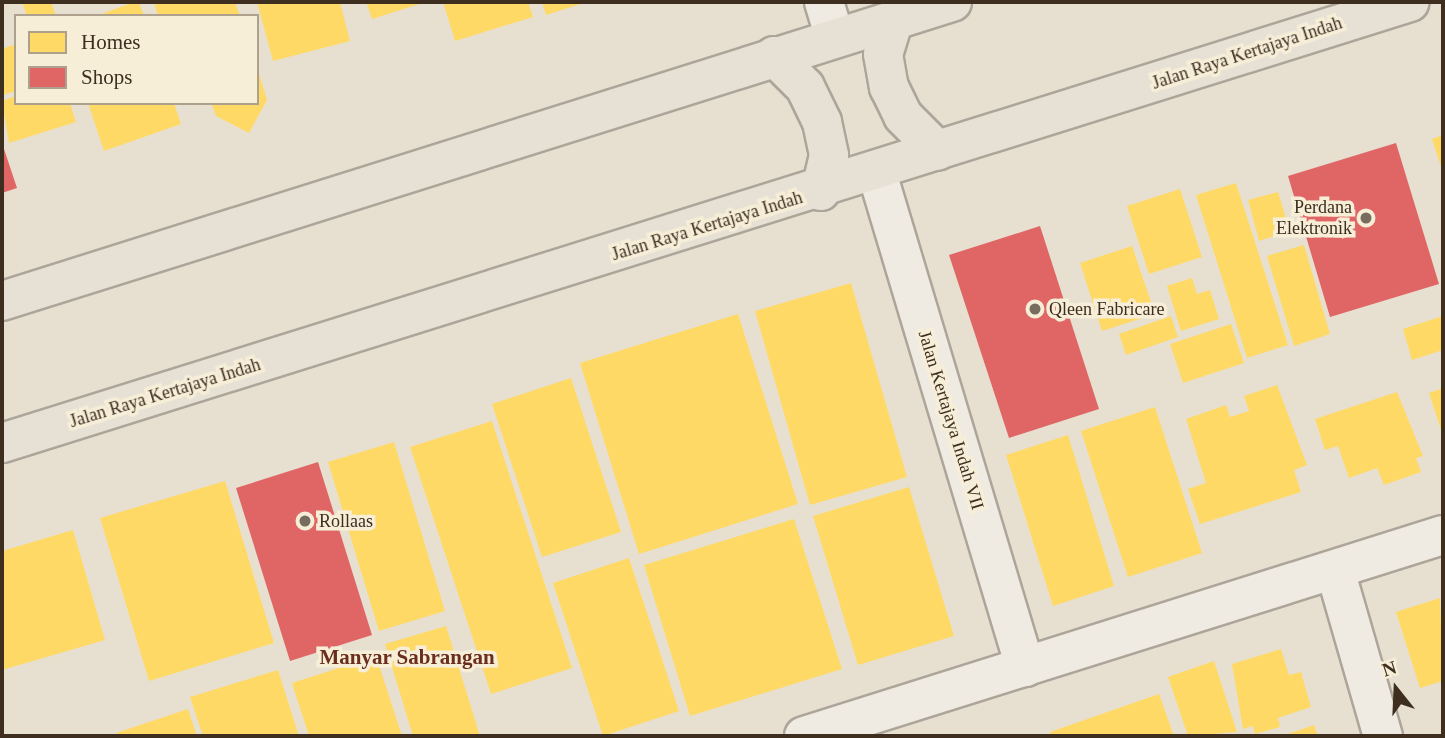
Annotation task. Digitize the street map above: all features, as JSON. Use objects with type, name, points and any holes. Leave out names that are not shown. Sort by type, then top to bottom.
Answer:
[{"type":"main road","points":[[2,301],[774,55],[952,2]]},
{"type":"main road","name":"Jalan Raya Kertajaya Indah","points":[[2,443],[821,191],[938,151],[1410,2]]},
{"type":"main road","points":[[894,19],[883,54],[889,87],[903,116],[938,151]]},
{"type":"main road","points":[[774,55],[805,87],[822,122],[829,155],[821,191]]},
{"type":"street","points":[[824,2],[835,38]]},
{"type":"street","name":"Jalan Kertajaya Indah VII","points":[[877,173],[1025,667]]},
{"type":"street","points":[[804,736],[1443,535]]},
{"type":"street","points":[[1335,570],[1383,736]]},
{"type":"building: Homes","points":[[22,2],[51,2],[55,14],[26,14]]},
{"type":"building: Homes","points":[[139,2],[143,14],[101,14]]},
{"type":"building: Homes","points":[[154,2],[235,2],[239,14],[157,14]]},
{"type":"building: Homes","points":[[257,2],[340,2],[350,41],[273,61]]},
{"type":"building: Homes","points":[[366,2],[426,2],[372,19]]},
{"type":"building: Homes","points":[[443,2],[528,2],[533,17],[455,41]]},
{"type":"building: Homes","points":[[542,2],[587,2],[546,15]]},
{"type":"building: Homes","points":[[14,45],[14,92],[2,95],[2,49]]},
{"type":"building: Homes","points":[[259,74],[267,100],[249,133],[216,116],[212,105],[259,105]]},
{"type":"building: Homes","points":[[14,97],[14,105],[71,105],[76,122],[9,143],[2,101]]},
{"type":"building: Homes","points":[[89,105],[175,105],[181,124],[104,151]]},
{"type":"building: Homes","points":[[1443,135],[1443,173],[1432,139]]},
{"type":"building: Homes","points":[[1236,183],[1288,345],[1247,358],[1196,195]]},
{"type":"building: Homes","points":[[1180,189],[1202,257],[1149,274],[1127,206]]},
{"type":"building: Homes","points":[[1278,192],[1290,231],[1259,241],[1248,200]]},
{"type":"building: Homes","points":[[1304,245],[1330,334],[1294,346],[1267,256]]},
{"type":"building: Homes","points":[[1132,246],[1155,314],[1102,331],[1080,263]]},
{"type":"building: Homes","points":[[1192,278],[1197,294],[1210,290],[1219,319],[1181,331],[1167,286]]},
{"type":"building: Homes","points":[[851,283],[907,477],[810,505],[755,311]]},
{"type":"building: Homes","points":[[738,314],[798,504],[639,554],[580,363]]},
{"type":"building: Homes","points":[[1171,316],[1178,337],[1126,355],[1119,334]]},
{"type":"building: Homes","points":[[1443,316],[1443,350],[1412,360],[1403,329]]},
{"type":"building: Homes","points":[[1231,324],[1244,363],[1183,383],[1170,344]]},
{"type":"building: Homes","points":[[571,378],[621,532],[542,557],[492,404]]},
{"type":"building: Homes","points":[[1277,385],[1307,465],[1294,470],[1301,492],[1200,524],[1188,489],[1206,483],[1186,419],[1226,405],[1230,417],[1249,411],[1244,396]]},
{"type":"building: Homes","points":[[1443,388],[1443,436],[1429,393]]},
{"type":"building: Homes","points":[[1397,392],[1423,456],[1416,458],[1421,472],[1384,485],[1377,468],[1349,478],[1338,446],[1325,450],[1315,419]]},
{"type":"building: Homes","points":[[1155,407],[1202,553],[1128,577],[1081,431]]},
{"type":"building: Homes","points":[[492,421],[572,668],[491,694],[410,447]]},
{"type":"building: Homes","points":[[1068,435],[1114,586],[1053,606],[1006,455]]},
{"type":"building: Homes","points":[[394,442],[445,611],[379,631],[328,462]]},
{"type":"building: Homes","points":[[225,481],[274,643],[149,681],[100,518]]},
{"type":"building: Homes","points":[[909,487],[954,636],[858,665],[813,516]]},
{"type":"building: Homes","points":[[794,519],[842,669],[690,716],[644,565]]},
{"type":"building: Homes","points":[[73,530],[105,640],[2,670],[2,551]]},
{"type":"building: Homes","points":[[629,558],[679,711],[603,736],[553,583]]},
{"type":"building: Homes","points":[[1440,598],[1443,681],[1420,688],[1396,612]]},
{"type":"building: Homes","points":[[446,626],[480,736],[413,736],[385,644]]},
{"type":"building: Homes","points":[[1281,649],[1289,675],[1301,672],[1311,707],[1278,718],[1280,727],[1255,734],[1253,726],[1243,729],[1232,664]]},
{"type":"building: Homes","points":[[376,656],[402,736],[309,736],[292,683]]},
{"type":"building: Homes","points":[[1214,661],[1237,732],[1188,736],[1168,677]]},
{"type":"building: Homes","points":[[278,670],[299,736],[203,736],[190,697]]},
{"type":"building: Homes","points":[[1159,694],[1174,736],[1052,736],[1050,732]]},
{"type":"building: Homes","points":[[188,709],[197,736],[117,736],[116,733]]},
{"type":"building: Homes","points":[[1314,725],[1318,736],[1282,736]]},
{"type":"building: Shops","points":[[2,143],[17,188],[2,193]]},
{"type":"building: Shops","points":[[1396,143],[1439,284],[1330,317],[1288,176]]},
{"type":"building: Shops","points":[[1040,226],[1099,409],[1009,438],[949,255]]},
{"type":"building: Shops","points":[[318,462],[372,635],[290,661],[236,488]]},
{"type":"place","name":"Perdana Elektronik","points":[[1366,218]]},
{"type":"place","name":"Qleen Fabricare","points":[[1035,309]]},
{"type":"place","name":"Rollaas","points":[[305,521]]},
{"type":"district","name":"Manyar Sabrangan","points":[[407,657]]}]
